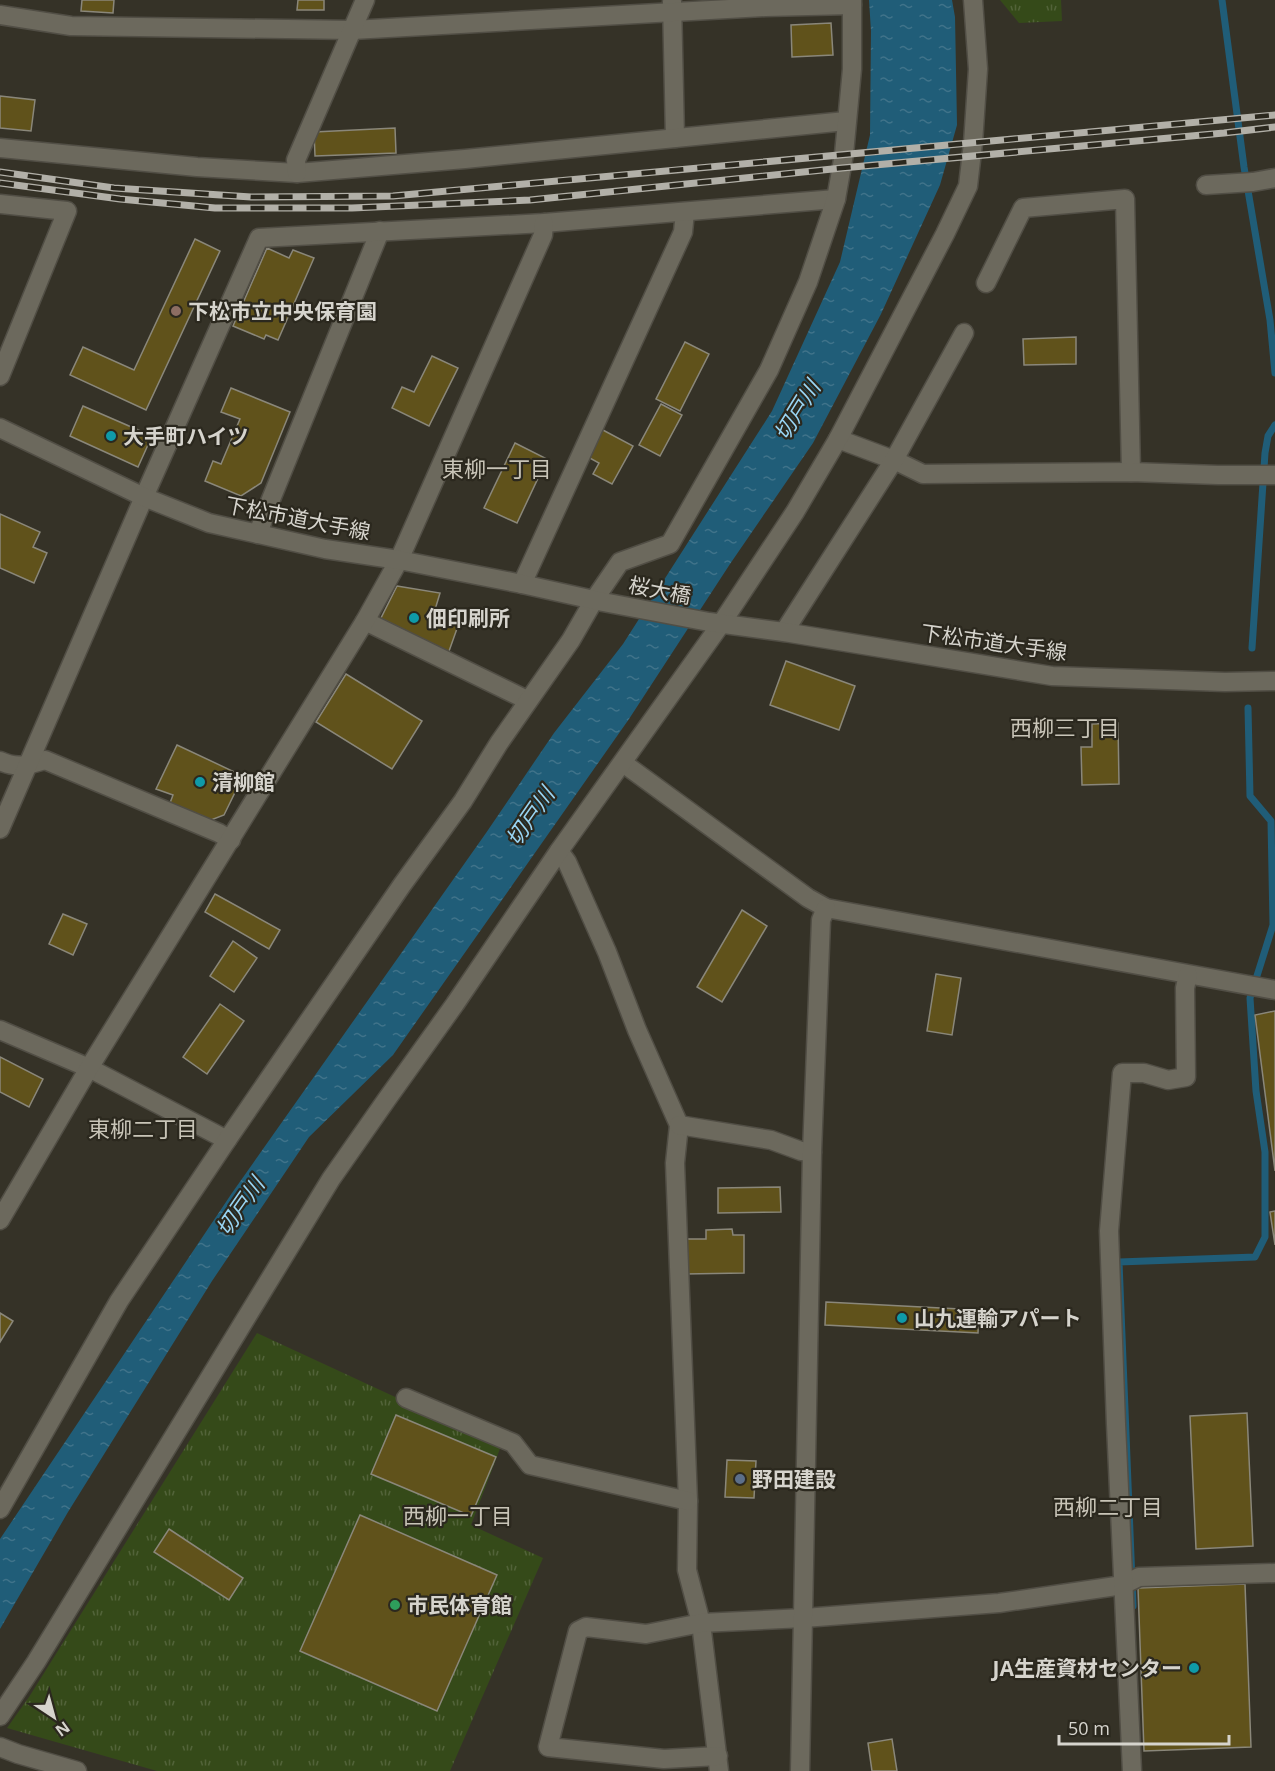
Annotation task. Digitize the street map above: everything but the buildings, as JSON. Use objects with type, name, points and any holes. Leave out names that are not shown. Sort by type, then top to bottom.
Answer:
[{"type":"street","points":[[297,172],[296,160],[365,0]]},
{"type":"street","points":[[0,1716],[36,1662],[331,1179],[455,1004],[559,851],[623,763],[715,623],[795,512],[838,439],[968,186],[974,143],[978,69],[973,0]]},
{"type":"street","points":[[0,15],[71,26],[352,30],[672,6],[852,2],[852,69],[844,154],[836,199],[808,282],[769,370],[670,544],[620,562],[598,601],[527,700],[463,801],[402,885],[227,1140],[119,1301],[0,1509]]},
{"type":"street","points":[[672,6],[675,138]]},
{"type":"street","points":[[0,148],[197,167],[297,172],[465,159],[846,121]]},
{"type":"street","points":[[1206,185],[1275,178]]},
{"type":"street","points":[[0,829],[144,497],[260,238],[544,223],[836,199]]},
{"type":"street","points":[[986,283],[1023,208],[1125,199],[1131,472]]},
{"type":"street","points":[[0,204],[67,211],[0,376]]},
{"type":"street","points":[[522,584],[683,232],[685,212]]},
{"type":"street","points":[[0,1220],[89,1068],[365,621],[399,560],[543,235],[544,223]]},
{"type":"street","points":[[258,534],[380,231]]},
{"type":"street","points":[[784,632],[894,460],[964,333]]},
{"type":"street","name":"下松市道大手線","points":[[0,428],[144,497],[209,523],[325,549],[399,560],[598,601]]},
{"type":"street","points":[[838,439],[894,460],[923,474],[1131,472],[1275,475]]},
{"type":"street","name":"桜大橋","points":[[598,601],[715,623]]},
{"type":"street","points":[[365,621],[527,700]]},
{"type":"street","name":"下松市道大手線","points":[[715,623],[784,632],[1052,676],[1225,682],[1275,681]]},
{"type":"street","points":[[0,761],[11,766],[45,760],[231,840]]},
{"type":"street","points":[[623,763],[808,898],[826,908],[1275,990]]},
{"type":"street","points":[[559,851],[567,862],[603,942],[637,1030],[679,1125],[675,1162],[688,1501],[687,1570],[701,1623],[719,1764],[548,1747],[578,1631],[586,1627],[646,1634],[701,1623],[804,1618],[999,1603],[1123,1585],[1139,1577],[1275,1573]]},
{"type":"street","points":[[800,1771],[812,1152],[821,920],[826,908]]},
{"type":"street","points":[[1132,1771],[1109,1232],[1122,1073],[1144,1073],[1168,1080],[1186,1077],[1185,988],[1188,975]]},
{"type":"street","points":[[0,1030],[89,1068],[227,1140]]},
{"type":"street","points":[[679,1125],[771,1140],[801,1151],[812,1152]]},
{"type":"street","points":[[406,1398],[513,1443],[531,1465],[688,1501]]},
{"type":"street","points":[[0,1747],[77,1771]]},
{"type":"green space","points":[[1000,0],[1061,0],[1062,21],[1019,23]]},
{"type":"green space","points":[[257,1333],[501,1446],[471,1525],[543,1558],[450,1771],[157,1771],[7,1728],[29,1697]]},
{"type":"water","name":"切戸川","points":[[869,0],[952,0],[955,17],[957,125],[940,185],[881,314],[813,443],[730,564],[629,719],[393,1055],[309,1137],[212,1281],[68,1512],[0,1629],[0,1539],[232,1193],[554,733],[623,644],[772,411],[840,262],[870,135]]},
{"type":"waterway","points":[[1222,0],[1244,167],[1270,320],[1275,373]]},
{"type":"waterway","points":[[1252,648],[1265,453],[1268,436],[1275,425]]},
{"type":"waterway","points":[[1133,1606],[1119,1262],[1255,1257],[1265,1237],[1265,1152],[1256,1091],[1250,998],[1273,925],[1271,821],[1250,796],[1248,708]]},
{"type":"railway","points":[[0,172],[114,188],[251,197],[393,196],[1275,115]]},
{"type":"railway","points":[[0,183],[120,199],[215,208],[352,208],[530,200],[1275,127]]},
{"type":"place","name":"下松市立中央保育園","points":[[176,311]]},
{"type":"place","name":"大手町ハイツ","points":[[111,436]]},
{"type":"place","name":"佃印刷所","points":[[414,618]]},
{"type":"place","name":"清柳館","points":[[200,782]]},
{"type":"place","name":"山九運輸アパート","points":[[902,1318]]},
{"type":"place","name":"野田建設","points":[[740,1479]]},
{"type":"place","name":"市民体育館","points":[[395,1605]]},
{"type":"place","name":"JA生産資材センター","points":[[1194,1668]]},
{"type":"district","name":"東柳一丁目","points":[[497,468]]},
{"type":"district","name":"西柳三丁目","points":[[1065,727]]},
{"type":"district","name":"東柳二丁目","points":[[143,1128]]},
{"type":"district","name":"西柳二丁目","points":[[1108,1506]]},
{"type":"district","name":"西柳一丁目","points":[[458,1515]]}]
